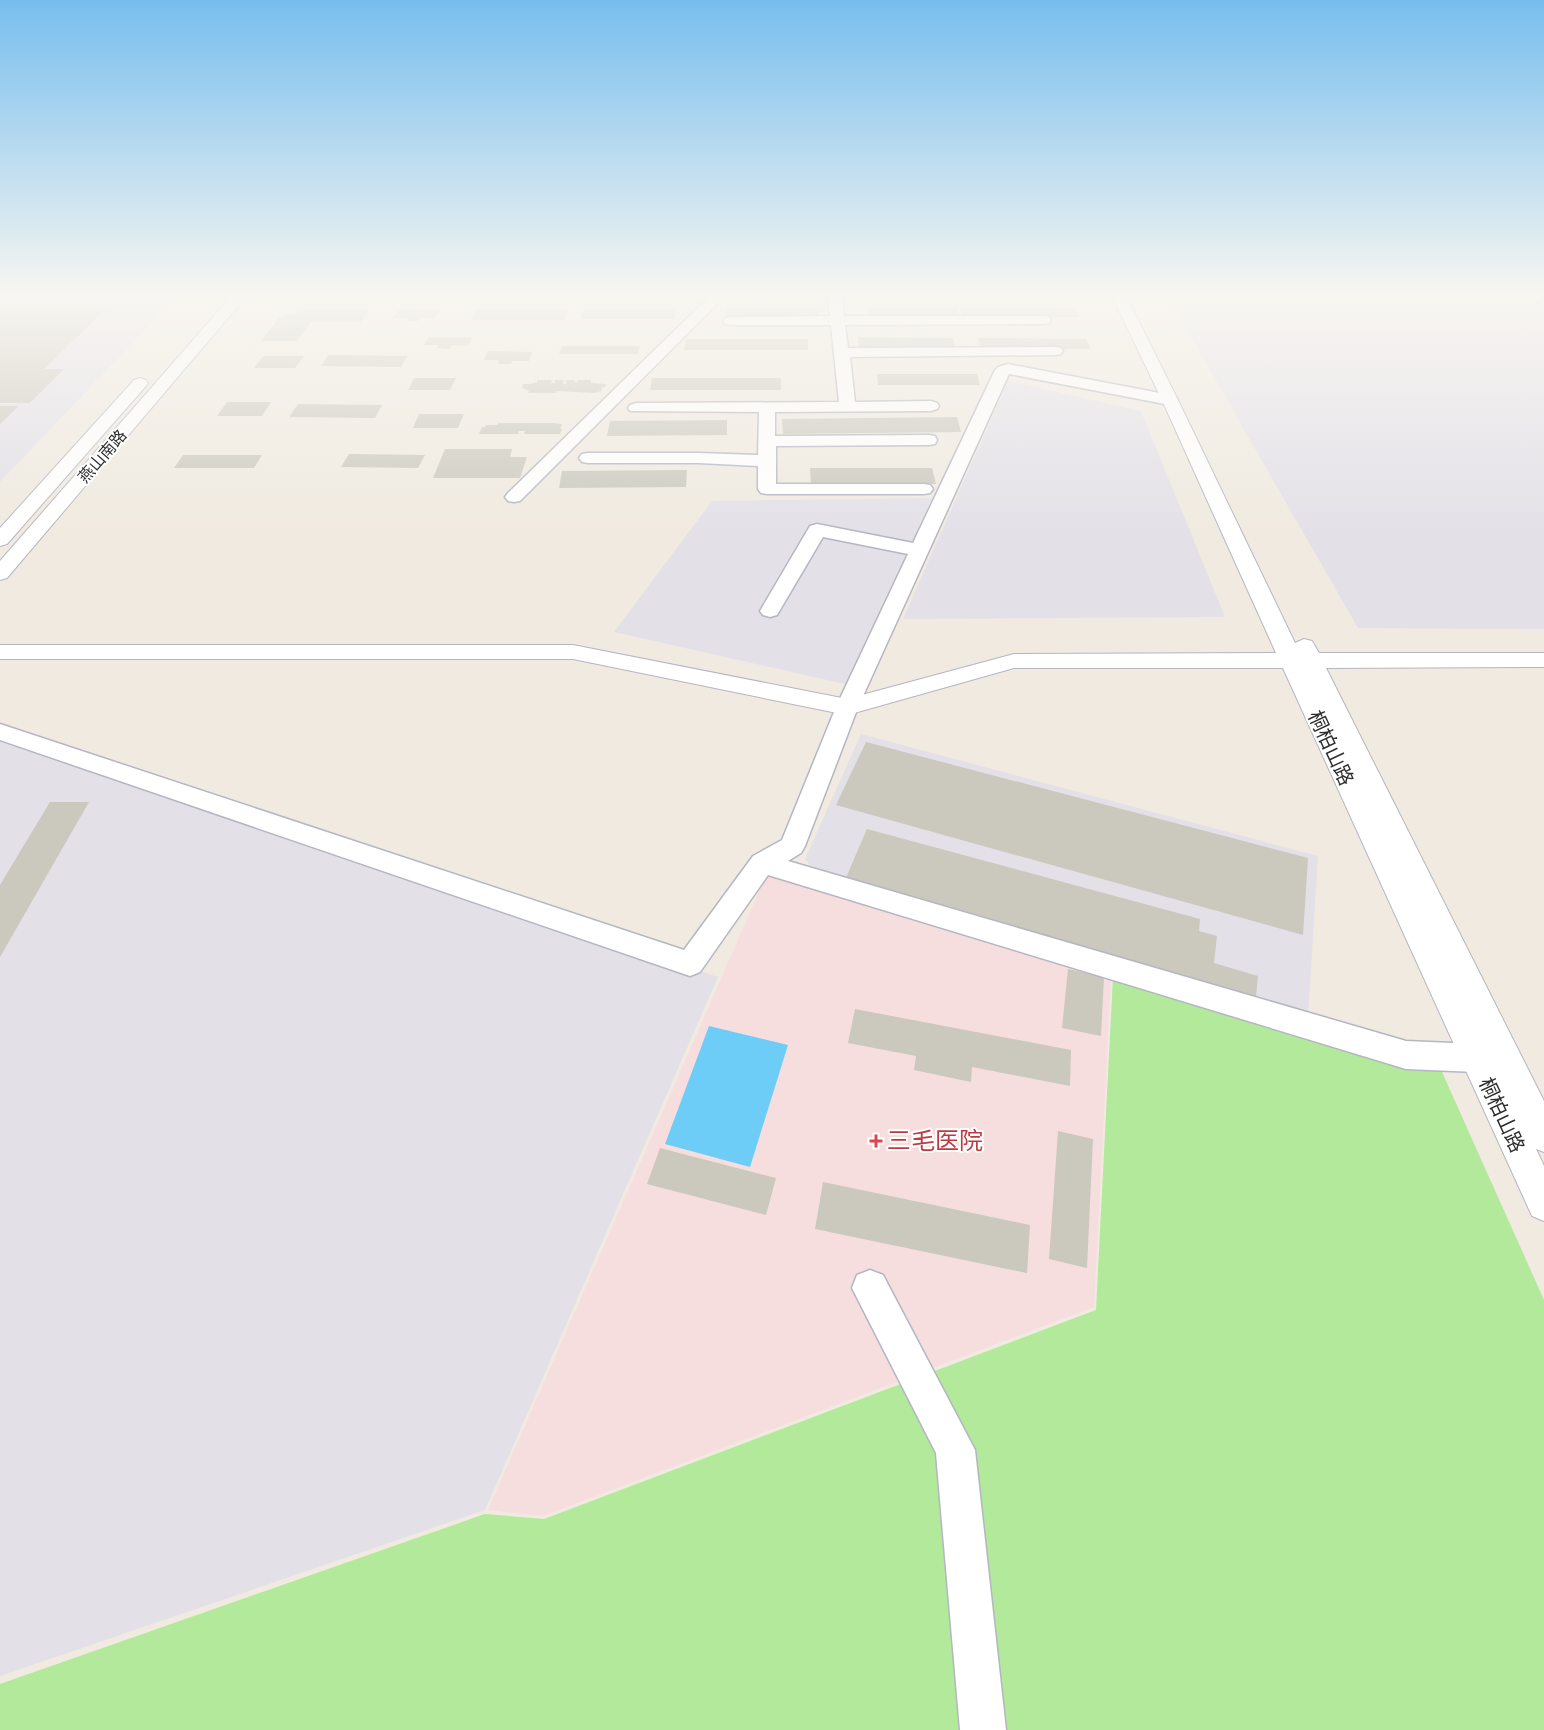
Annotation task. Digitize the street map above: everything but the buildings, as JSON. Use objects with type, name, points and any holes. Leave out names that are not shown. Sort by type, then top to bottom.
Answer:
[{"type":"street","name":"燕山南路","points":[[0,540],[149,373]]},
{"type":"street","name":"燕山南路","points":[[0,574],[173,373]]},
{"type":"street","points":[[514,497],[640,373]]},
{"type":"street","points":[[844,373],[848,406]]},
{"type":"street","points":[[0,732],[690,964],[762,863],[792,846],[847,707],[1001,373]]},
{"type":"street","points":[[1028,373],[1170,400]]},
{"type":"street","name":"桐柏山路","points":[[1157,373],[1544,1136]]},
{"type":"street","name":"桐柏山路","points":[[1167,373],[1297,652],[1476,1058],[1544,1204]]},
{"type":"street","points":[[636,408],[930,406]]},
{"type":"street","points":[[767,407],[768,489],[924,489]]},
{"type":"street","points":[[767,441],[929,440]]},
{"type":"street","points":[[588,458],[699,458],[767,461]]},
{"type":"street","points":[[770,611],[817,530],[920,550]]},
{"type":"street","points":[[0,652],[573,652],[847,707],[1014,662],[1544,645]]},
{"type":"street","points":[[1297,652],[1544,660]]},
{"type":"street","points":[[762,863],[1406,1055],[1476,1058]]},
{"type":"street","points":[[870,1288],[955,1450],[983,1730]]},
{"type":"shaded area","points":[[0,373],[104,373],[0,482]]},
{"type":"shaded area","points":[[1211,373],[1544,373],[1544,629],[1358,628]]},
{"type":"shaded area","points":[[1008,381],[1141,411],[1225,617],[903,619]]},
{"type":"shaded area","points":[[932,498],[845,684],[614,632],[712,501]]},
{"type":"shaded area","points":[[861,734],[1318,856],[1308,1017],[816,873],[805,859]]},
{"type":"shaded area","points":[[0,740],[718,977],[485,1510],[0,1676]]},
{"type":"shaded area","name":"三毛医院","points":[[766,876],[1111,976],[1094,1307],[543,1516],[488,1510]]},
{"type":"green space","points":[[1113,977],[1386,1062],[1442,1072],[1544,1300],[1544,1730],[0,1730],[0,1684],[485,1514],[544,1519],[1096,1310]]},
{"type":"water","points":[[709,1026],[788,1045],[750,1167],[665,1144]]},
{"type":"place","name":"三毛医院","points":[[876,1141]]}]
